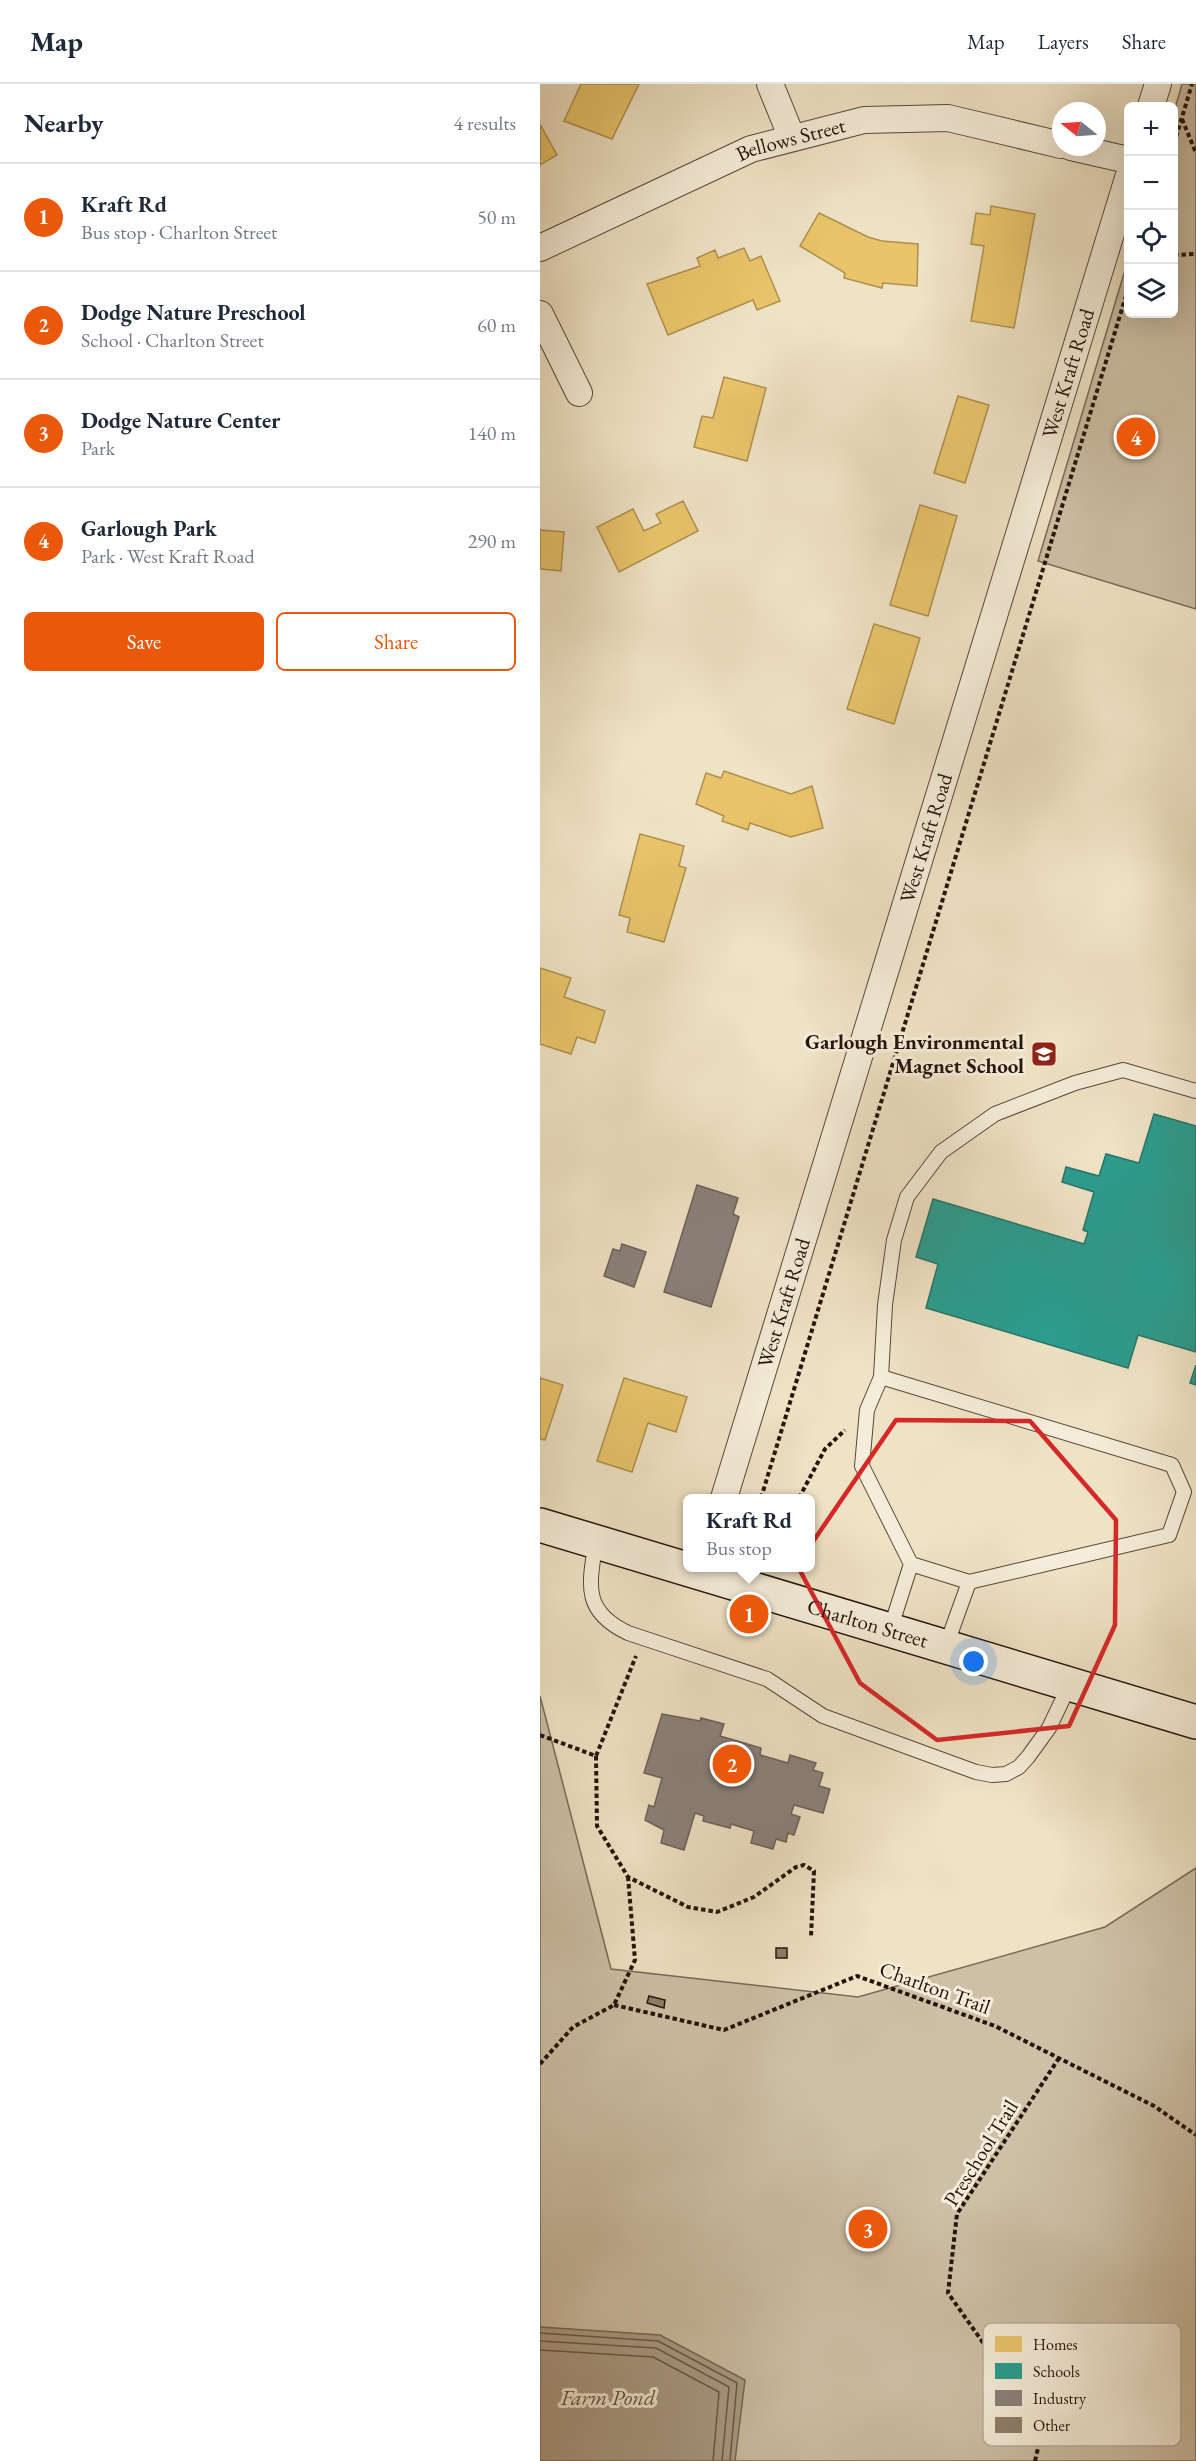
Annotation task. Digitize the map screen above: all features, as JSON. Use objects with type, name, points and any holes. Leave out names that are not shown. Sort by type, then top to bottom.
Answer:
[{"type":"street","points":[[770,84],[792,138]]},
{"type":"street","points":[[1152,102],[1158,84]]},
{"type":"street","name":"Bellows Street","points":[[540,248],[752,149],[864,120],[948,118],[1052,143]]},
{"type":"street","points":[[1106,155],[1124,159]]},
{"type":"street","name":"West Kraft Road","points":[[725,1494],[1124,191]]},
{"type":"street","points":[[540,314],[579,393]]},
{"type":"street","name":"Charlton Street","points":[[540,1525],[683,1565]]},
{"type":"street","name":"Charlton Street","points":[[708,1572],[890,1630],[1196,1722]]},
{"type":"lane","points":[[890,1630],[911,1564],[862,1466],[867,1410],[880,1377],[885,1305],[894,1240],[907,1197],[941,1152],[995,1114],[1075,1083],[1123,1070],[1196,1091]]},
{"type":"lane","points":[[880,1377],[1172,1465],[1184,1492],[1170,1535],[969,1582],[911,1564]]},
{"type":"lane","points":[[596,1542],[590,1584],[593,1602],[600,1614],[612,1625],[644,1639],[767,1679],[823,1716],[976,1772],[992,1775],[1006,1774],[1019,1767],[1049,1728],[1070,1684]]},
{"type":"lane","points":[[946,1646],[969,1582]]},
{"type":"path","points":[[1178,128],[1192,84]]},
{"type":"path","points":[[1181,118],[1196,153]]},
{"type":"path","points":[[1178,255],[1196,254]]},
{"type":"path","points":[[762,1494],[1124,302]]},
{"type":"path","points":[[801,1494],[825,1449],[867,1410]]},
{"type":"path","points":[[540,2064],[573,2027],[614,2005],[635,1960],[628,1876],[597,1826],[596,1756],[644,1639]]},
{"type":"path","points":[[540,1735],[596,1756]]},
{"type":"path","points":[[628,1876],[688,1907],[717,1912],[754,1897],[796,1867],[804,1865],[814,1871],[812,1936]]},
{"type":"path","name":"Charlton Trail","points":[[614,2005],[724,2030],[857,1976],[995,2026],[1154,2106],[1196,2135]]},
{"type":"path","name":"Preschool Trail","points":[[983,2343],[948,2293],[957,2214],[1059,2058]]},
{"type":"path","name":"Preschool Trail","points":[[1035,2461],[1038,2446]]},
{"type":"highlighted area","points":[[896,1420],[1030,1421],[1116,1520],[1115,1625],[1069,1726],[937,1740],[860,1683],[797,1565]]},
{"type":"shaded area","points":[[1182,84],[1196,84],[1196,609],[1038,561],[1124,273],[1124,318],[1178,318],[1177,102]]},
{"type":"shaded area","points":[[540,1696],[611,1969],[858,1997],[1105,1927],[1196,1868],[1196,2461],[540,2461]]},
{"type":"water","name":"Farm Pond","points":[[540,2327],[660,2335],[745,2380],[735,2461],[540,2461]]},
{"type":"building: Homes","points":[[581,84],[639,84],[612,139],[564,121]]},
{"type":"building: Homes","points":[[540,124],[557,155],[540,165]]},
{"type":"building: Homes","points":[[991,206],[1035,214],[1014,328],[971,321],[984,246],[971,244],[976,213],[990,215]]},
{"type":"building: Homes","points":[[819,213],[868,237],[882,241],[918,244],[917,286],[883,283],[882,288],[844,278],[845,273],[800,246]]},
{"type":"building: Homes","points":[[744,248],[750,261],[761,256],[780,301],[757,310],[753,300],[668,335],[647,284],[700,266],[697,258],[715,250],[718,258]]},
{"type":"building: Homes","points":[[724,377],[766,388],[747,461],[694,447],[702,416],[713,418]]},
{"type":"building: Homes","points":[[958,396],[989,405],[965,483],[934,473]]},
{"type":"building: Homes","points":[[683,501],[698,531],[619,572],[597,527],[633,509],[644,531],[661,523],[656,514]]},
{"type":"building: Homes","points":[[920,505],[957,516],[928,616],[890,605]]},
{"type":"building: Homes","points":[[540,530],[564,532],[561,571],[540,569]]},
{"type":"building: Homes","points":[[874,624],[920,638],[894,724],[847,709]]},
{"type":"building: Homes","points":[[724,771],[791,794],[812,786],[823,828],[791,837],[750,823],[748,830],[722,821],[724,816],[696,804],[706,773],[721,778]]},
{"type":"building: Homes","points":[[640,834],[684,846],[679,866],[686,868],[664,942],[627,932],[630,918],[619,915]]},
{"type":"building: Homes","points":[[540,968],[571,978],[564,997],[605,1011],[595,1043],[577,1037],[571,1054],[540,1044]]},
{"type":"building: Homes","points":[[540,1378],[563,1385],[545,1440],[540,1439]]},
{"type":"building: Homes","points":[[624,1378],[687,1397],[676,1432],[648,1423],[632,1472],[597,1461]]},
{"type":"building: Schools","points":[[1154,1114],[1196,1126],[1196,1352],[1138,1335],[1128,1368],[926,1308],[938,1264],[916,1257],[933,1199],[1084,1244],[1088,1232],[1083,1230],[1094,1192],[1062,1182],[1066,1167],[1099,1176],[1106,1154],[1139,1163]]},
{"type":"building: Schools","points":[[1196,1365],[1196,1385],[1190,1383]]},
{"type":"building: Industry","points":[[697,1185],[738,1198],[733,1214],[739,1217],[711,1307],[664,1292]]},
{"type":"building: Industry","points":[[622,1244],[646,1252],[634,1287],[604,1276],[613,1249],[620,1251]]},
{"type":"building: Industry","points":[[662,1714],[700,1721],[701,1718],[724,1724],[720,1736],[761,1748],[760,1755],[788,1763],[790,1755],[816,1763],[813,1770],[823,1773],[819,1786],[830,1789],[823,1813],[794,1805],[791,1814],[800,1817],[794,1835],[788,1833],[786,1842],[776,1839],[773,1849],[751,1843],[754,1831],[731,1824],[730,1828],[703,1821],[704,1816],[695,1813],[684,1850],[661,1843],[664,1830],[645,1820],[649,1805],[654,1807],[662,1778],[644,1773]]},
{"type":"building: Other","points":[[776,1948],[787,1948],[787,1958],[776,1958]]},
{"type":"building: Other","points":[[649,1996],[665,2000],[664,2008],[647,2003]]},
{"type":"place","name":"Garlough Park","points":[[1136,437]]},
{"type":"place","name":"Garlough Environmental Magnet School","points":[[1044,1054]]},
{"type":"place","name":"Kraft Rd","points":[[749,1614]]},
{"type":"place","name":"Dodge Nature Preschool","points":[[732,1764]]},
{"type":"place","name":"Dodge Nature Center","points":[[868,2229]]}]
